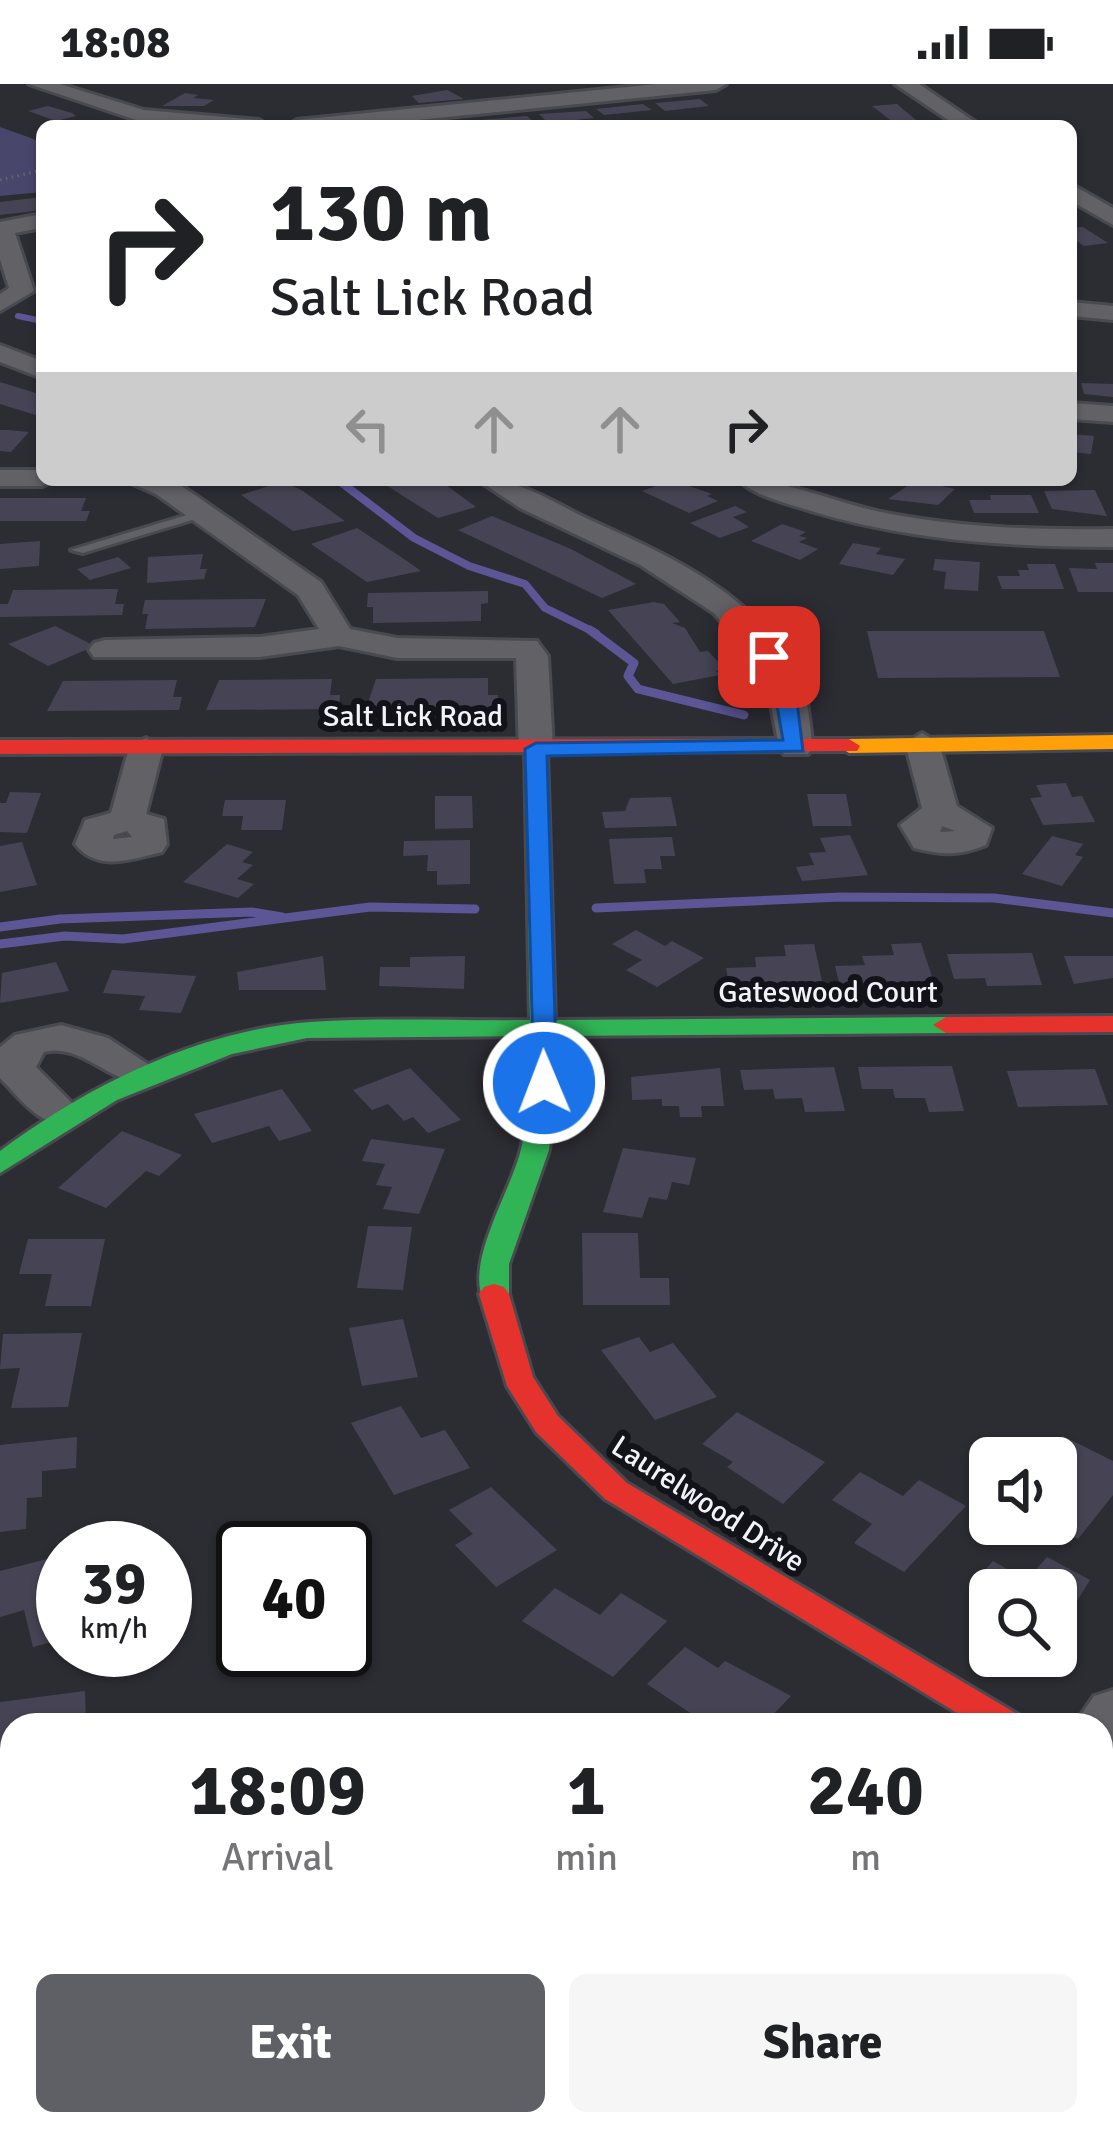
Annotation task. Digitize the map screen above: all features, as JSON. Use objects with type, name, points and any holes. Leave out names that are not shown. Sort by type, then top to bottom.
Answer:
[{"type":"street","points":[[39,84],[142,116],[189,120]]},
{"type":"street","points":[[357,120],[716,84]]},
{"type":"street","points":[[905,84],[961,120]]},
{"type":"street","points":[[1077,194],[1113,218]]},
{"type":"street","points":[[0,304],[22,291],[2,228],[36,222]]},
{"type":"street","points":[[1077,310],[1113,313]]},
{"type":"street","points":[[0,352],[36,367]]},
{"type":"street","points":[[1077,411],[1113,414]]},
{"type":"street","points":[[0,478],[36,478]]},
{"type":"street","points":[[159,486],[310,589],[338,636]]},
{"type":"street","points":[[504,486],[710,592],[754,636],[783,677],[796,747]]},
{"type":"street","points":[[767,486],[802,501],[905,529],[1009,539],[1113,538]]},
{"type":"street","points":[[105,650],[260,647],[338,636],[397,648],[526,648],[532,656],[536,749]]},
{"type":"street","name":"Salt Lick Road","points":[[0,747],[536,749],[1113,742]]},
{"type":"street","points":[[922,743],[942,815]]},
{"type":"street","points":[[127,820],[146,748]]},
{"type":"street","name":"Laurelwood Drive","points":[[536,749],[544,1083],[535,1150],[494,1264],[502,1337],[518,1378],[547,1424],[616,1491],[986,1713]]},
{"type":"street","name":"Gateswood Court","points":[[0,1164],[62,1114],[139,1072],[205,1048],[307,1030],[1113,1024]]},
{"type":"street","points":[[62,1114],[15,1070],[15,1054],[27,1042],[58,1036],[82,1041],[139,1072]]},
{"type":"lane","points":[[78,550],[205,514]]},
{"type":"path","points":[[0,179],[36,171]]},
{"type":"shaded area","points":[[0,127],[36,140],[36,193],[0,196]]},
{"type":"building","points":[[447,90],[464,99],[419,103],[412,96]]},
{"type":"building","points":[[185,93],[214,100],[204,106],[162,106]]},
{"type":"building","points":[[700,99],[709,106],[665,111],[655,103]]},
{"type":"building","points":[[643,104],[652,110],[604,115],[596,109]]},
{"type":"building","points":[[897,104],[916,120],[890,120],[872,106]]},
{"type":"building","points":[[48,106],[76,116],[53,120],[28,111]]},
{"type":"building","points":[[586,111],[594,118],[545,120],[539,114]]},
{"type":"building","points":[[527,116],[532,120],[479,120]]},
{"type":"building","points":[[36,198],[36,211],[0,215],[0,202]]},
{"type":"building","points":[[1077,228],[1108,243],[1084,246],[1077,241]]},
{"type":"building","points":[[0,382],[36,393],[36,415],[0,404]]},
{"type":"building","points":[[1081,383],[1113,384],[1113,397],[1084,394]]},
{"type":"building","points":[[0,430],[29,432],[11,452],[0,451]]},
{"type":"building","points":[[1077,435],[1094,436],[1091,454],[1077,453]]},
{"type":"building","points":[[268,486],[293,486],[345,521],[293,531],[241,495]]},
{"type":"building","points":[[387,486],[447,486],[476,507],[438,518]]},
{"type":"building","points":[[689,486],[718,501],[689,513],[642,491]]},
{"type":"building","points":[[907,486],[955,489],[938,505],[888,499]]},
{"type":"building","points":[[1095,490],[1107,516],[1052,509],[1044,491]]},
{"type":"building","points":[[990,495],[1031,495],[1039,513],[974,513],[969,500],[991,500]]},
{"type":"building","points":[[0,498],[86,498],[81,511],[90,511],[86,521],[0,521]]},
{"type":"building","points":[[735,506],[747,512],[733,517],[749,527],[720,538],[690,523]]},
{"type":"building","points":[[492,516],[571,549],[636,584],[602,598],[458,530]]},
{"type":"building","points":[[782,524],[806,532],[799,536],[807,538],[799,542],[818,549],[800,560],[751,541]]},
{"type":"building","points":[[357,528],[421,571],[367,582],[311,544]]},
{"type":"building","points":[[40,541],[39,566],[0,569],[0,544]]},
{"type":"building","points":[[853,543],[881,548],[876,554],[905,559],[893,575],[839,564]]},
{"type":"building","points":[[203,554],[204,579],[147,583],[148,557]]},
{"type":"building","points":[[118,557],[131,568],[90,580],[77,569]]},
{"type":"building","points":[[935,559],[980,562],[978,591],[944,589],[946,572],[933,570]]},
{"type":"building","points":[[1095,563],[1113,563],[1113,592],[1078,592],[1069,568],[1097,569]]},
{"type":"building","points":[[1027,564],[1055,564],[1064,589],[1002,589],[997,576],[1020,576],[1018,570],[1029,570]]},
{"type":"building","points":[[118,589],[115,604],[124,604],[122,615],[0,617],[0,604],[8,604],[13,590]]},
{"type":"building","points":[[488,591],[488,603],[481,604],[481,621],[373,623],[373,607],[367,607],[368,593]]},
{"type":"building","points":[[266,599],[255,627],[145,629],[148,614],[142,614],[145,600]]},
{"type":"building","points":[[664,604],[680,622],[672,623],[685,628],[700,652],[708,651],[725,669],[716,671],[720,675],[673,684],[608,610]]},
{"type":"building","points":[[55,626],[95,646],[48,666],[8,644]]},
{"type":"building","points":[[867,631],[1044,631],[1060,677],[878,678]]},
{"type":"building","points":[[488,678],[488,695],[498,695],[498,709],[366,709],[376,679]]},
{"type":"building","points":[[332,679],[330,695],[340,695],[339,709],[206,710],[219,680]]},
{"type":"building","points":[[177,680],[173,697],[182,697],[179,710],[47,711],[63,681]]},
{"type":"building","points":[[1066,783],[1072,797],[1082,796],[1095,822],[1043,825],[1030,798],[1042,797],[1036,785]]},
{"type":"building","points":[[10,792],[41,793],[27,833],[0,832],[0,803],[6,803]]},
{"type":"building","points":[[807,794],[846,794],[852,826],[813,826]]},
{"type":"building","points":[[435,796],[472,796],[473,828],[435,829]]},
{"type":"building","points":[[671,797],[677,826],[605,828],[602,812],[625,811],[630,798]]},
{"type":"building","points":[[225,800],[286,800],[282,830],[241,830],[243,816],[222,816]]},
{"type":"building","points":[[850,835],[868,875],[802,881],[796,867],[814,865],[809,853],[826,852],[820,838]]},
{"type":"building","points":[[1052,836],[1083,844],[1075,855],[1083,857],[1062,886],[1022,874]]},
{"type":"building","points":[[672,837],[675,856],[660,856],[662,869],[644,869],[646,883],[614,884],[609,839]]},
{"type":"building","points":[[470,840],[470,884],[437,885],[437,871],[427,871],[428,855],[403,856],[404,841]]},
{"type":"building","points":[[22,842],[37,885],[0,892],[0,846]]},
{"type":"building","points":[[227,844],[253,852],[242,862],[253,865],[237,879],[254,884],[238,898],[183,882]]},
{"type":"building","points":[[636,930],[665,946],[672,941],[704,958],[657,987],[626,970],[642,960],[612,944]]},
{"type":"building","points":[[921,943],[934,983],[840,986],[835,966],[865,965],[862,956],[894,955],[891,944]]},
{"type":"building","points":[[814,944],[823,986],[730,988],[726,968],[756,967],[755,957],[786,956],[784,945]]},
{"type":"building","points":[[1032,953],[1042,985],[987,986],[985,978],[954,979],[947,954]]},
{"type":"building","points":[[323,956],[326,990],[239,990],[237,972]]},
{"type":"building","points":[[465,956],[464,989],[379,986],[380,967],[410,967],[410,957]]},
{"type":"building","points":[[1064,956],[1113,956],[1113,978],[1074,984]]},
{"type":"building","points":[[56,962],[69,991],[0,1003],[2,973]]},
{"type":"building","points":[[112,970],[196,976],[181,1013],[139,1010],[145,996],[103,993]]},
{"type":"building","points":[[952,1066],[964,1111],[929,1112],[925,1098],[895,1098],[893,1089],[862,1089],[858,1067]]},
{"type":"building","points":[[834,1067],[845,1111],[805,1112],[802,1098],[775,1099],[773,1089],[744,1090],[740,1070]]},
{"type":"building","points":[[410,1068],[461,1120],[428,1133],[413,1117],[404,1121],[388,1104],[372,1110],[353,1090]]},
{"type":"building","points":[[720,1068],[724,1106],[701,1106],[702,1117],[680,1117],[679,1106],[662,1106],[662,1099],[632,1100],[631,1077]]},
{"type":"building","points":[[1095,1069],[1108,1105],[1018,1107],[1007,1071]]},
{"type":"building","points":[[282,1089],[312,1131],[279,1141],[269,1126],[212,1143],[194,1114]]},
{"type":"building","points":[[122,1131],[182,1155],[159,1176],[146,1171],[106,1208],[58,1188]]},
{"type":"building","points":[[371,1139],[445,1149],[419,1214],[383,1209],[392,1187],[376,1185],[385,1164],[362,1161]]},
{"type":"building","points":[[623,1148],[696,1158],[689,1185],[672,1182],[667,1200],[649,1197],[642,1218],[603,1212]]},
{"type":"building","points":[[368,1226],[412,1227],[403,1290],[357,1288]]},
{"type":"building","points":[[582,1233],[638,1233],[640,1278],[669,1278],[670,1305],[583,1305]]},
{"type":"building","points":[[28,1239],[105,1239],[91,1306],[45,1306],[52,1274],[19,1274]]},
{"type":"building","points":[[403,1319],[418,1377],[362,1386],[349,1328]]},
{"type":"building","points":[[82,1333],[68,1407],[11,1408],[20,1368],[0,1369],[3,1334]]},
{"type":"building","points":[[639,1337],[650,1352],[673,1343],[717,1397],[655,1420],[601,1350]]},
{"type":"building","points":[[401,1406],[421,1438],[445,1430],[470,1468],[394,1495],[351,1423]]},
{"type":"building","points":[[737,1412],[825,1462],[783,1504],[727,1467],[733,1462],[702,1444]]},
{"type":"building","points":[[77,1437],[76,1468],[42,1471],[42,1497],[27,1498],[26,1529],[0,1532],[0,1445]]},
{"type":"building","points":[[1077,1443],[1113,1461],[1113,1495],[1078,1539]]},
{"type":"building","points":[[860,1472],[903,1496],[919,1480],[966,1506],[904,1572],[854,1543],[872,1524],[832,1500]]},
{"type":"building","points":[[491,1487],[557,1550],[496,1587],[455,1545],[473,1534],[449,1510]]},
{"type":"building","points":[[1047,1557],[1069,1569],[1037,1569]]},
{"type":"building","points":[[36,1562],[36,1646],[24,1610],[0,1617],[0,1571]]},
{"type":"building","points":[[1077,1573],[1090,1580],[1077,1601]]},
{"type":"building","points":[[555,1588],[600,1615],[621,1593],[667,1621],[613,1677],[522,1621]]},
{"type":"building","points":[[685,1647],[718,1668],[725,1661],[791,1696],[775,1713],[690,1713],[647,1684]]},
{"type":"building","points":[[85,1691],[86,1713],[0,1713],[0,1702]]},
{"type":"waterway","points":[[18,316],[36,320]]},
{"type":"waterway","points":[[346,486],[414,538],[469,566],[525,584],[545,608],[590,630]]},
{"type":"waterway","points":[[590,630],[596,633]]},
{"type":"waterway","points":[[590,630],[634,663],[628,676],[638,689],[744,715]]},
{"type":"waterway","points":[[596,908],[841,897],[994,898],[1113,913]]},
{"type":"waterway","points":[[0,944],[65,936],[123,939],[370,907],[475,909]]},
{"type":"waterway","points":[[0,927],[60,919],[252,912],[282,917]]},
{"type":"traffic: fast","points":[[494,1294],[494,1264],[535,1150],[544,1083],[536,750]]},
{"type":"traffic: fast","points":[[0,1164],[71,1115],[144,1076],[223,1049],[307,1030],[946,1025]]},
{"type":"traffic: slow","points":[[849,746],[1113,742]]},
{"type":"traffic: jam","points":[[0,747],[849,746]]},
{"type":"traffic: jam","points":[[946,1025],[1113,1024]]},
{"type":"traffic: jam","points":[[494,1294],[518,1378],[547,1424],[616,1491],[986,1713]]},
{"type":"route","points":[[544,1083],[536,749],[796,747],[783,677],[769,657]]}]
